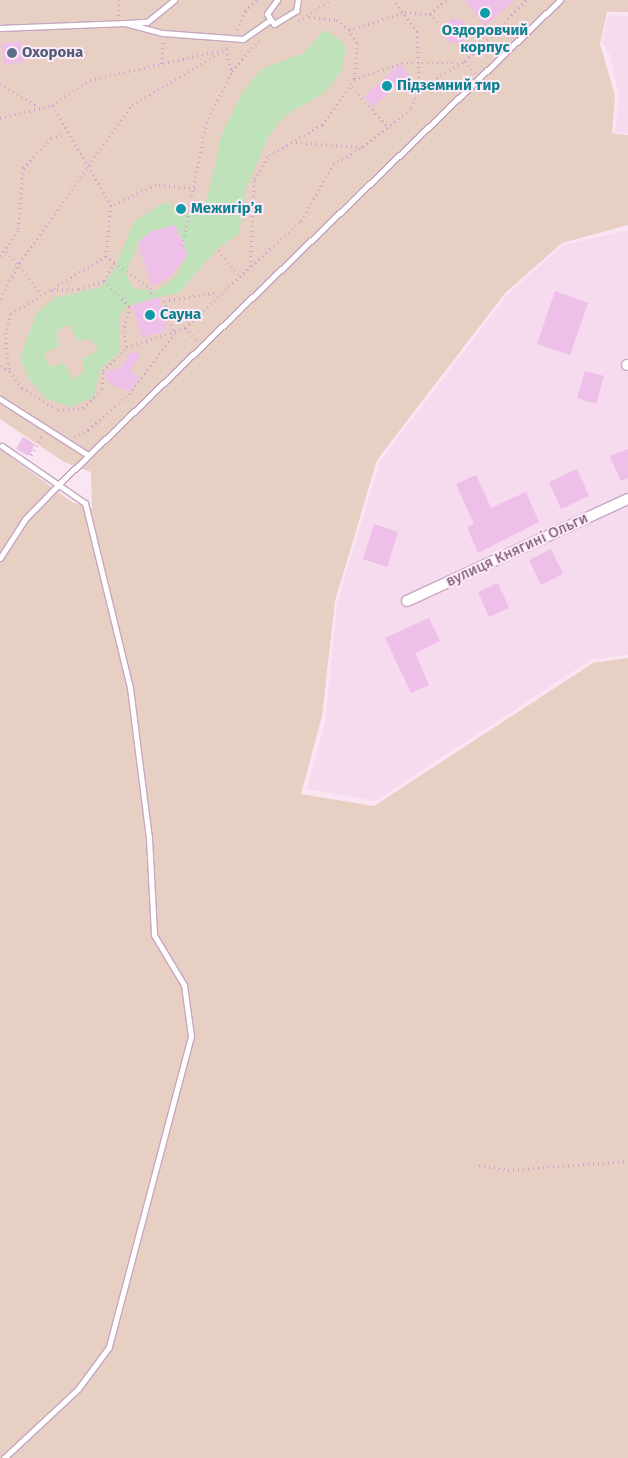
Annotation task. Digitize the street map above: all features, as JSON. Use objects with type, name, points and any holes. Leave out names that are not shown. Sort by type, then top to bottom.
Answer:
[{"type":"street","name":"вулиця Княгині Ольги","points":[[407,601],[628,499]]},
{"type":"lane","points":[[0,28],[147,22],[174,0]]},
{"type":"lane","points":[[269,21],[269,7],[277,0]]},
{"type":"lane","points":[[125,23],[163,33],[243,39],[269,21],[282,23],[296,11],[298,0]]},
{"type":"lane","points":[[0,558],[25,519],[88,455],[204,348],[560,0]]},
{"type":"lane","points":[[0,399],[88,455]]},
{"type":"lane","points":[[2,446],[60,483],[85,503],[130,688],[149,838],[154,935],[184,985],[191,1036],[108,1347],[78,1389],[4,1458]]},
{"type":"path","points":[[118,24],[119,0]]},
{"type":"path","points":[[236,38],[239,21],[256,0]]},
{"type":"path","points":[[292,22],[308,17],[330,0]]},
{"type":"path","points":[[0,366],[10,371],[22,388],[58,410],[83,408],[102,389],[103,370],[127,346],[174,335],[185,328],[219,292],[301,221],[333,164],[389,128],[411,108],[419,88],[417,32],[405,12],[394,0]]},
{"type":"path","points":[[430,14],[445,0]]},
{"type":"path","points":[[419,88],[465,61],[526,0]]},
{"type":"path","points":[[349,30],[405,12],[430,14],[439,24]]},
{"type":"path","points":[[250,267],[254,179],[269,155],[322,125],[352,87],[354,79],[357,43],[349,30],[335,20],[308,17]]},
{"type":"path","points":[[161,64],[163,33]]},
{"type":"path","points":[[182,246],[195,189],[206,123],[232,71],[263,35]]},
{"type":"path","points":[[0,118],[52,105],[90,80],[226,49]]},
{"type":"path","points":[[226,49],[232,71]]},
{"type":"path","points":[[0,299],[20,263],[132,106],[226,49]]},
{"type":"path","points":[[465,61],[480,79]]},
{"type":"path","points":[[354,79],[375,70],[418,62],[461,63]]},
{"type":"path","points":[[0,84],[40,108]]},
{"type":"path","points":[[352,87],[389,128]]},
{"type":"path","points":[[52,105],[66,134],[90,165],[111,206],[106,257]]},
{"type":"path","points":[[0,256],[7,251],[18,229],[23,168],[51,138],[66,134]]},
{"type":"path","points":[[290,142],[362,147]]},
{"type":"path","points":[[111,206],[156,185],[195,189]]},
{"type":"path","points":[[219,250],[239,276]]},
{"type":"path","points":[[7,251],[20,263],[41,294]]},
{"type":"path","points":[[106,257],[129,271],[150,288],[153,297]]},
{"type":"path","points":[[10,371],[6,333],[11,314],[41,294],[52,290],[106,257]]},
{"type":"path","points":[[52,290],[79,289],[104,281],[114,263]]},
{"type":"path","points":[[104,281],[130,307],[123,331],[127,346]]},
{"type":"path","points":[[174,335],[164,301],[219,292]]},
{"type":"path","points":[[185,328],[204,348]]},
{"type":"path","points":[[66,440],[88,430],[129,394],[174,335]]},
{"type":"path","points":[[27,462],[46,428]]},
{"type":"path","points":[[479,1164],[508,1170],[628,1161]]},
{"type":"shaded area","points":[[0,0],[628,0],[628,12],[607,12],[600,44],[615,96],[612,133],[628,135],[628,225],[562,243],[505,293],[377,460],[335,601],[322,716],[301,794],[374,806],[593,663],[628,658],[628,1458],[0,1458],[0,449],[72,502],[92,508],[91,472],[64,462],[0,419]]},
{"type":"shaded area","points":[[608,15],[628,16],[628,133],[615,132],[619,97],[610,55],[602,42]]},
{"type":"shaded area","points":[[324,30],[343,42],[346,52],[340,74],[324,93],[285,116],[268,137],[246,189],[239,234],[217,249],[180,292],[126,306],[120,315],[119,352],[101,369],[93,398],[70,407],[47,399],[30,381],[20,358],[36,314],[54,298],[101,287],[115,269],[133,223],[161,204],[168,202],[185,214],[199,214],[207,199],[222,134],[242,93],[261,69],[304,53]],"holes":[[[175,225],[188,253],[176,277],[155,291],[133,288],[126,273],[138,242],[152,231]],[[69,324],[77,342],[91,339],[98,350],[82,359],[84,372],[73,380],[64,363],[51,367],[43,354],[59,346],[57,331]]]},
{"type":"shaded area","points":[[628,230],[628,655],[592,659],[375,801],[307,789],[326,717],[337,603],[380,461],[507,295],[563,245]]},
{"type":"building","name":"Оздоровчий корпус","points":[[464,0],[515,0],[485,26]]},
{"type":"building","points":[[456,19],[464,23],[468,31],[464,39],[456,43],[448,39],[444,31],[448,23]]},
{"type":"building","points":[[21,41],[23,62],[4,65],[1,44]]},
{"type":"building","name":"Підземний тир","points":[[400,64],[409,75],[373,107],[364,97]]},
{"type":"building","points":[[175,225],[187,255],[170,276],[152,287],[138,242],[152,231]]},
{"type":"building","points":[[555,291],[588,303],[570,355],[537,344]]},
{"type":"building","name":"Сауна","points":[[158,297],[167,324],[165,331],[142,338],[132,306]]},
{"type":"building","points":[[132,350],[140,355],[130,371],[139,377],[129,392],[109,383],[106,377],[109,370],[120,368]]},
{"type":"building","points":[[585,371],[604,376],[596,404],[577,398]]},
{"type":"building","points":[[23,437],[35,444],[29,456],[16,449]]},
{"type":"building","points":[[628,449],[628,478],[621,481],[610,456]]},
{"type":"building","points":[[577,469],[589,496],[561,509],[549,482]]},
{"type":"building","points":[[476,475],[491,508],[526,492],[539,522],[478,553],[467,527],[474,524],[456,484]]},
{"type":"building","points":[[374,524],[398,532],[387,567],[363,559]]},
{"type":"building","points":[[551,549],[563,574],[541,585],[529,560]]},
{"type":"building","points":[[498,583],[509,608],[489,617],[478,592]]},
{"type":"building","points":[[429,618],[440,641],[415,653],[429,685],[411,693],[385,638]]},
{"type":"place","name":"Оздоровчий корпус","points":[[485,13]]},
{"type":"place","name":"Охорона","points":[[12,53]]},
{"type":"place","name":"Підземний тир","points":[[387,86]]},
{"type":"place","name":"Межигір’я","points":[[181,209]]},
{"type":"place","name":"Сауна","points":[[150,315]]}]
